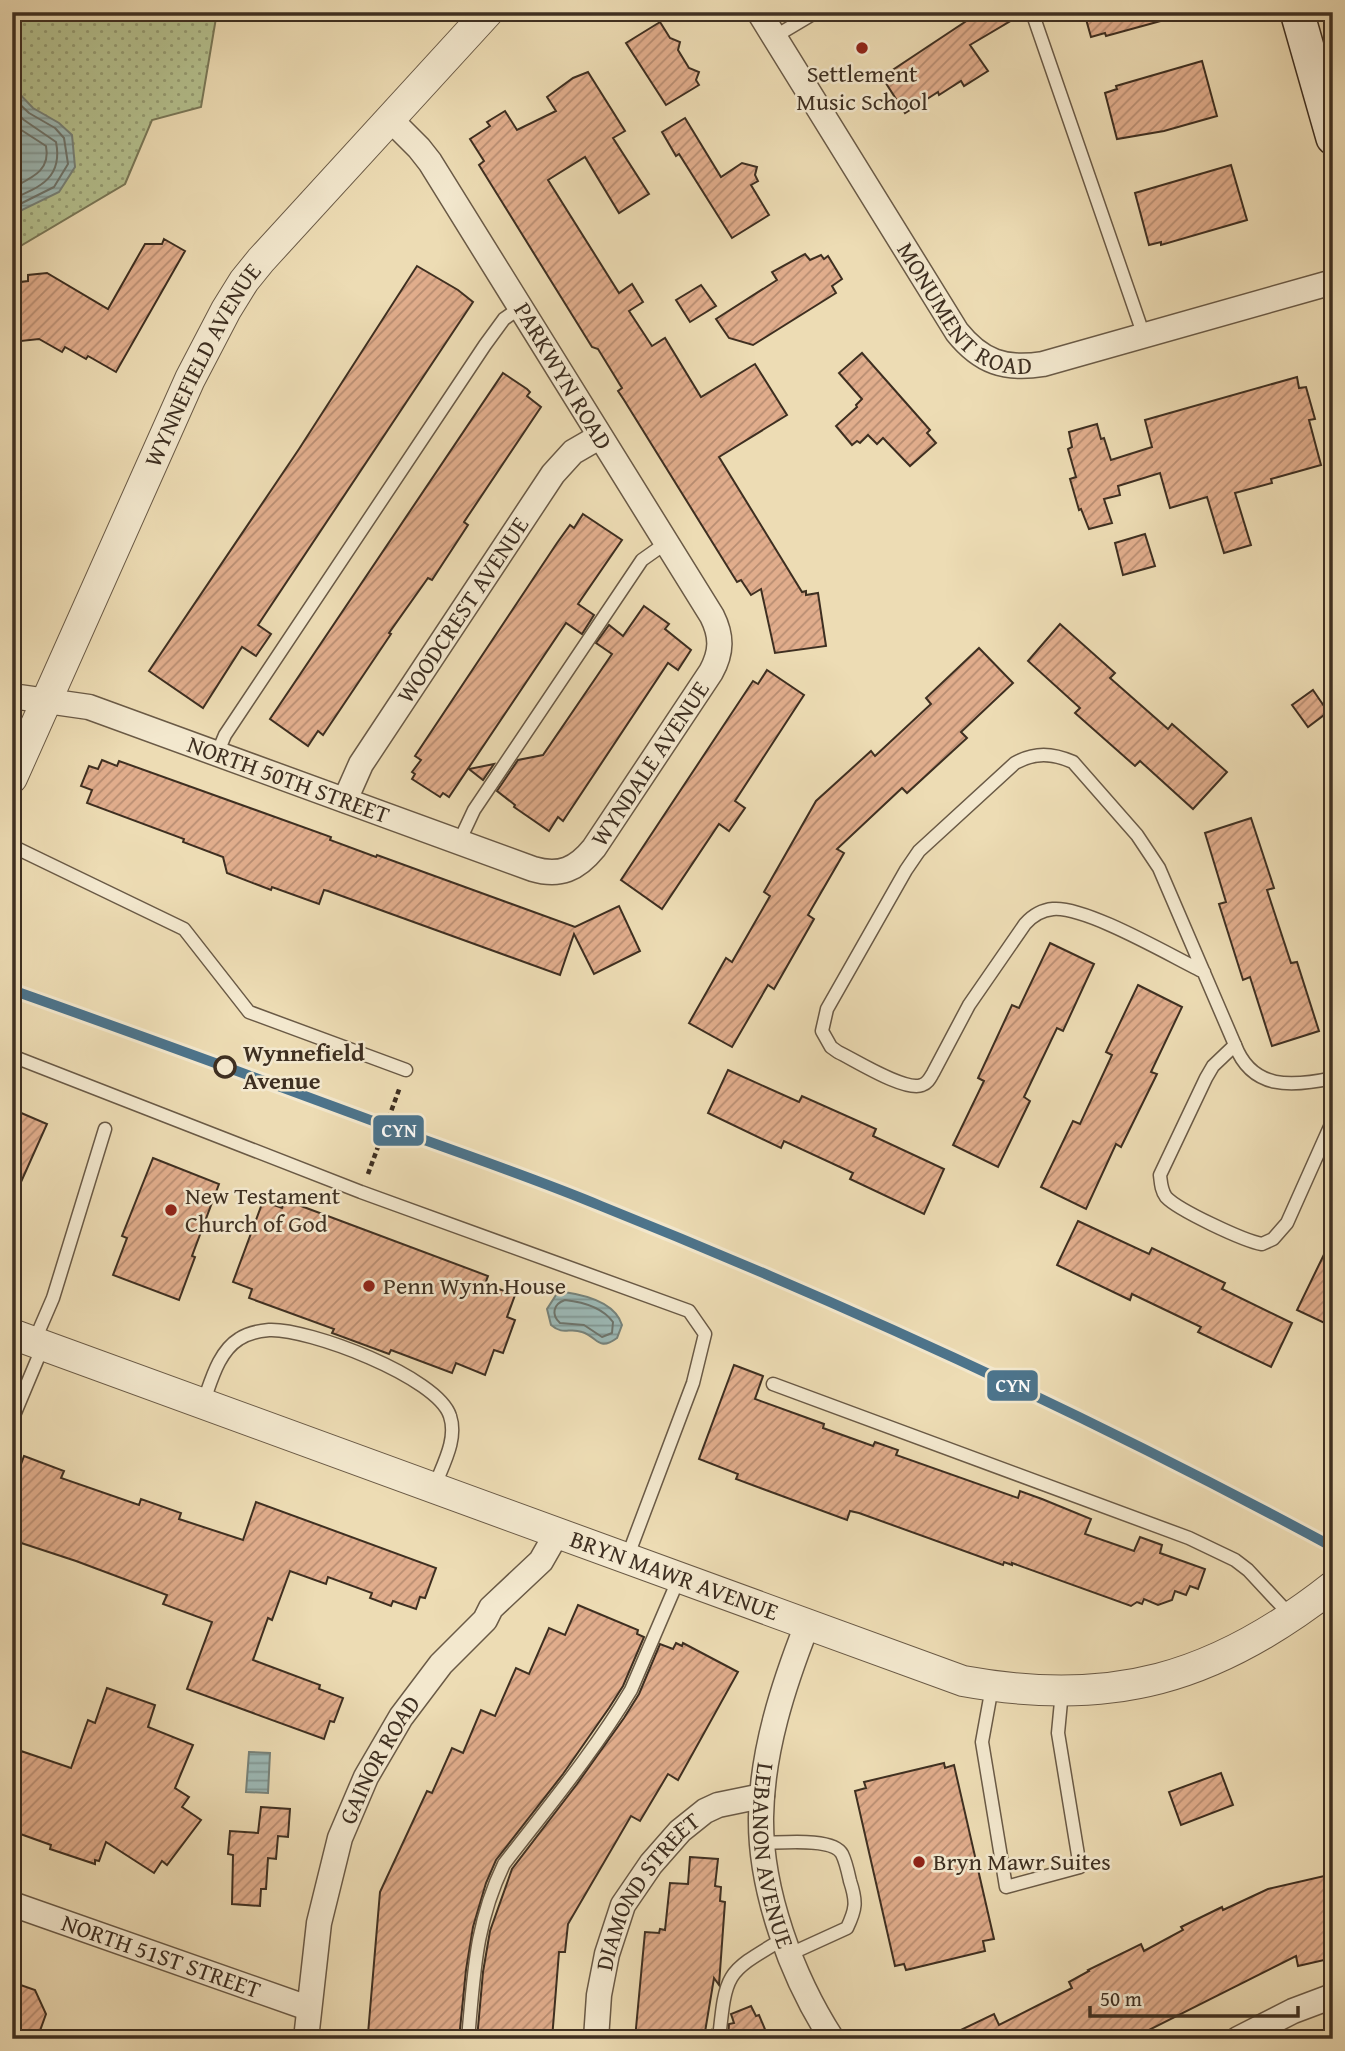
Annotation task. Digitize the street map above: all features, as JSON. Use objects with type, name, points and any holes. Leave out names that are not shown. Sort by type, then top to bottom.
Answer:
[{"type":"main road","points":[[1297,12],[1333,138]]},
{"type":"street","name":"WYNNEFIELD AVENUE","points":[[12,778],[190,379],[244,281],[389,118],[488,12]]},
{"type":"street","name":"MONUMENT ROAD","points":[[759,12],[957,332],[967,345],[995,362],[1009,366],[1043,365],[1333,282]]},
{"type":"street","name":"PARKWYN ROAD","points":[[389,118],[425,155],[521,307],[712,616],[720,644]]},
{"type":"street","name":"WOODCREST AVENUE","points":[[345,800],[361,764],[552,474],[573,452],[599,437]]},
{"type":"street","name":"WYNDALE AVENUE","points":[[565,872],[580,863],[594,848],[711,672],[720,644]]},
{"type":"street","name":"NORTH 50TH STREET","points":[[12,696],[89,707],[544,872],[565,872]]},
{"type":"street","name":"BRYN MAWR AVENUE","points":[[30,1341],[941,1675],[992,1686],[1062,1691],[1129,1686],[1182,1672],[1231,1651],[1291,1617],[1333,1586]]},
{"type":"street","name":"GAINOR ROAD","points":[[306,2039],[319,1923],[340,1838],[366,1777],[401,1717],[441,1664],[485,1620],[491,1608],[541,1561],[557,1533]]},
{"type":"street","name":"LEBANON AVENUE","points":[[807,1625],[790,1667],[767,1757],[762,1796],[763,1843],[773,1902],[787,1946],[815,2010],[832,2039]]},
{"type":"street","name":"DIAMOND STREET","points":[[596,2039],[599,1995],[607,1954],[623,1905],[651,1864],[673,1839],[705,1811],[718,1805],[762,1796]]},
{"type":"street","name":"NORTH 51ST STREET","points":[[12,1903],[308,2008]]},
{"type":"street","points":[[1238,2039],[1293,2011],[1333,1996]]},
{"type":"lane","points":[[774,37],[816,12]]},
{"type":"lane","points":[[1032,12],[1144,336]]},
{"type":"lane","points":[[217,754],[225,735],[485,345],[504,319],[521,307]]},
{"type":"lane","points":[[459,842],[474,810],[642,560],[666,543]]},
{"type":"lane","points":[[1204,972],[1090,916],[1055,908],[1034,915],[1025,924],[969,1005],[927,1082],[919,1086],[900,1083],[838,1052],[831,1047],[822,1031],[827,1009],[919,851],[1015,763],[1028,756],[1041,754],[1059,756],[1073,762],[1137,835],[1159,868],[1204,972],[1241,1060],[1264,1079],[1278,1083],[1294,1084],[1333,1078]]},
{"type":"lane","points":[[12,846],[184,929],[249,1012],[406,1070]]},
{"type":"lane","points":[[1235,1045],[1213,1066],[1206,1078],[1160,1175],[1161,1185],[1169,1200],[1244,1239],[1262,1244],[1273,1239],[1287,1223],[1333,1120]]},
{"type":"lane","points":[[12,1056],[361,1192],[689,1311],[705,1334],[693,1384],[627,1558]]},
{"type":"lane","points":[[12,1420],[30,1341],[53,1298],[105,1129]]},
{"type":"lane","points":[[203,1403],[229,1347],[238,1339],[252,1333],[270,1330],[290,1332],[380,1362],[425,1386],[446,1406],[453,1430],[451,1444],[434,1488]]},
{"type":"lane","points":[[773,1384],[1189,1538],[1235,1560],[1248,1570],[1291,1617]]},
{"type":"lane","points":[[468,2039],[477,1944],[487,1903],[496,1881],[504,1864],[602,1736],[631,1690],[679,1578]]},
{"type":"lane","points":[[992,1686],[982,1742],[1006,1887],[1080,1867],[1058,1733],[1062,1691]]},
{"type":"lane","points":[[719,2039],[723,2000],[729,1979],[742,1964],[787,1946],[847,1928],[856,1910],[842,1853],[835,1847],[824,1843],[763,1843]]},
{"type":"path","points":[[361,1192],[406,1070]]},
{"type":"green space","points":[[12,12],[217,12],[201,107],[152,120],[125,184],[12,251]]},
{"type":"water","points":[[13,87],[33,108],[59,123],[72,135],[75,167],[59,192],[12,215]]},
{"type":"water","points":[[564,1292],[598,1301],[613,1311],[622,1325],[617,1338],[602,1344],[582,1332],[563,1331],[551,1325],[547,1309],[556,1295]]},
{"type":"water","points":[[249,1752],[270,1753],[268,1793],[246,1792]]},
{"type":"building","points":[[980,12],[1024,13],[970,45],[988,71],[964,86],[961,81],[939,95],[938,92],[905,113],[882,77]]},
{"type":"building","points":[[1084,12],[1167,12],[1168,19],[1106,36],[1105,33],[1091,37]]},
{"type":"building","points":[[660,22],[670,38],[680,42],[678,50],[689,68],[699,72],[696,80],[699,85],[666,105],[626,43]]},
{"type":"building","points":[[1202,61],[1217,116],[1164,131],[1117,139],[1105,93],[1117,89],[1116,86]]},
{"type":"building","points":[[588,72],[625,131],[613,138],[649,194],[619,213],[585,157],[548,180],[619,293],[632,284],[643,302],[629,311],[652,346],[665,338],[701,397],[755,364],[787,415],[719,457],[802,592],[806,591],[806,595],[818,593],[826,646],[775,653],[761,589],[751,595],[741,580],[737,582],[618,391],[622,388],[598,349],[592,347],[479,165],[484,161],[470,139],[490,126],[487,122],[505,111],[517,130],[556,111],[547,97],[573,78]]},
{"type":"building","points":[[685,118],[721,177],[742,163],[757,167],[755,175],[758,181],[751,185],[769,215],[732,238],[662,132]]},
{"type":"building","points":[[1231,165],[1247,220],[1161,245],[1161,242],[1149,245],[1135,193]]},
{"type":"building","points":[[164,239],[185,251],[116,372],[88,356],[86,359],[65,347],[62,352],[39,339],[12,342],[12,283],[28,281],[28,275],[47,273],[108,309],[145,244],[162,244]]},
{"type":"building","points":[[805,254],[810,260],[821,255],[824,259],[828,256],[842,279],[832,286],[836,293],[753,345],[729,338],[716,319],[777,280],[772,272]]},
{"type":"building","points":[[417,266],[473,302],[258,625],[271,634],[256,656],[242,647],[203,708],[149,671],[299,449]]},
{"type":"building","points":[[701,285],[716,306],[690,322],[676,300]]},
{"type":"building","points":[[862,353],[930,430],[927,433],[936,443],[910,466],[883,438],[877,444],[868,435],[860,443],[857,441],[852,445],[836,426],[862,399],[839,373]]},
{"type":"building","points":[[503,373],[527,389],[530,392],[527,396],[541,407],[464,522],[468,525],[432,580],[428,578],[389,633],[391,634],[323,735],[318,731],[308,746],[270,719]]},
{"type":"building","points":[[1297,377],[1299,388],[1306,387],[1315,419],[1309,420],[1321,465],[1271,479],[1272,483],[1235,493],[1251,545],[1224,553],[1207,497],[1170,508],[1160,473],[1118,486],[1120,495],[1104,499],[1112,523],[1089,529],[1081,509],[1079,510],[1070,479],[1076,477],[1068,449],[1072,447],[1069,432],[1097,424],[1111,460],[1152,447],[1145,420]]},
{"type":"building","points":[[583,514],[622,540],[578,604],[594,615],[582,634],[566,623],[449,797],[443,793],[440,797],[412,779],[415,774],[412,772],[421,760],[415,756],[557,543],[570,525],[574,528]]},
{"type":"building","points":[[1145,534],[1155,566],[1123,575],[1115,543]]},
{"type":"building","points":[[644,606],[669,624],[665,629],[691,650],[678,670],[668,663],[563,821],[558,817],[549,831],[514,807],[515,805],[497,791],[518,760],[543,755],[612,654],[596,643],[609,625],[623,636]]},
{"type":"building","points":[[1060,624],[1115,673],[1110,678],[1168,729],[1172,724],[1227,772],[1193,809],[1140,761],[1135,766],[1075,713],[1080,708],[1028,661]]},
{"type":"building","points":[[979,648],[1013,683],[961,732],[967,738],[907,793],[902,788],[837,849],[844,853],[808,915],[814,919],[774,989],[768,985],[732,1047],[689,1023],[726,958],[732,962],[770,896],[764,892],[816,801],[871,751],[875,756],[931,704],[926,698]]},
{"type":"building","points":[[767,670],[804,695],[735,801],[745,808],[729,831],[719,824],[662,909],[621,880],[753,681],[758,684]]},
{"type":"building","points":[[1313,690],[1328,712],[1308,727],[1292,705]]},
{"type":"building","points":[[102,760],[117,766],[119,761],[331,837],[330,840],[376,857],[377,855],[575,927],[619,906],[640,951],[594,974],[574,934],[560,975],[328,891],[324,890],[319,904],[272,887],[271,890],[227,873],[223,857],[183,842],[184,839],[87,803],[92,790],[81,786],[89,766],[98,769]]},
{"type":"building","points":[[494,764],[483,780],[469,769]]},
{"type":"building","points":[[1251,818],[1274,888],[1267,890],[1291,963],[1297,962],[1319,1031],[1272,1046],[1250,977],[1243,980],[1219,904],[1226,902],[1205,833]]},
{"type":"building","points":[[1050,943],[1094,964],[1063,1031],[1057,1028],[1024,1097],[1030,1101],[998,1167],[953,1145],[984,1081],[978,1078],[1012,1005],[1019,1008]]},
{"type":"building","points":[[1138,985],[1182,1007],[1151,1072],[1157,1074],[1121,1147],[1116,1144],[1086,1209],[1041,1187],[1073,1121],[1080,1124],[1112,1055],[1106,1052]]},
{"type":"building","points":[[728,1070],[799,1102],[802,1096],[876,1129],[873,1136],[944,1169],[924,1214],[850,1179],[853,1173],[784,1141],[781,1148],[708,1113]]},
{"type":"building","points":[[12,1109],[47,1124],[12,1202]]},
{"type":"building","name":"New Testament Church of God","points":[[153,1158],[219,1184],[179,1300],[113,1275],[127,1238],[122,1236]]},
{"type":"building","name":"Penn Wynn House","points":[[285,1200],[488,1276],[485,1284],[515,1295],[507,1317],[515,1320],[503,1353],[494,1350],[485,1375],[456,1363],[452,1373],[391,1350],[389,1354],[332,1333],[334,1329],[249,1298],[252,1289],[233,1282],[263,1201],[282,1208]]},
{"type":"building","points":[[1078,1221],[1149,1254],[1152,1248],[1225,1283],[1222,1289],[1292,1323],[1271,1367],[1198,1332],[1201,1327],[1132,1294],[1130,1300],[1057,1265]]},
{"type":"building","points":[[1333,1236],[1333,1327],[1297,1310]]},
{"type":"building","points":[[734,1365],[763,1376],[755,1399],[824,1424],[823,1428],[873,1446],[875,1442],[898,1450],[896,1455],[1018,1498],[1020,1491],[1042,1499],[1091,1519],[1085,1534],[1134,1551],[1140,1537],[1162,1545],[1160,1553],[1205,1569],[1198,1589],[1190,1586],[1186,1595],[1175,1591],[1172,1600],[1158,1605],[1144,1599],[1142,1604],[1137,1602],[1131,1606],[1012,1563],[1004,1562],[1003,1565],[859,1513],[850,1511],[847,1520],[736,1479],[738,1474],[699,1459]]},
{"type":"building","points":[[24,1456],[64,1471],[61,1478],[139,1505],[141,1499],[181,1513],[179,1519],[243,1540],[256,1502],[436,1568],[425,1598],[420,1597],[416,1609],[393,1601],[391,1606],[370,1598],[372,1593],[328,1577],[326,1584],[290,1571],[272,1620],[268,1618],[253,1660],[320,1685],[319,1689],[343,1698],[334,1722],[330,1721],[324,1739],[187,1689],[212,1622],[163,1604],[167,1595],[12,1540],[12,1489]]},
{"type":"building","points":[[578,1605],[638,1630],[637,1634],[644,1637],[623,1686],[609,1708],[563,1774],[496,1860],[473,1927],[459,2039],[381,2039],[382,2035],[368,2034],[380,1892],[427,1791],[432,1793],[452,1748],[463,1753],[481,1710],[495,1716],[516,1668],[529,1674],[549,1628],[565,1635]]},
{"type":"building","points":[[676,1643],[682,1646],[683,1643],[738,1672],[678,1780],[668,1774],[640,1821],[631,1816],[568,1924],[565,1952],[559,1952],[552,2039],[477,2039],[490,1931],[512,1869],[624,1718],[639,1694],[660,1644],[673,1649]]},
{"type":"building","points":[[107,1688],[155,1705],[148,1727],[193,1745],[175,1788],[189,1797],[182,1807],[201,1820],[167,1865],[162,1861],[154,1873],[106,1842],[99,1861],[95,1860],[95,1864],[50,1849],[51,1845],[12,1831],[12,1748],[71,1768],[88,1720],[95,1723]]},
{"type":"building","name":"Bryn Mawr Suites","points":[[944,1763],[945,1768],[954,1765],[994,1939],[983,1941],[985,1951],[906,1970],[904,1964],[895,1966],[855,1791],[866,1788],[864,1782]]},
{"type":"building","points":[[1221,1773],[1233,1805],[1181,1825],[1169,1792]]},
{"type":"building","points":[[261,1807],[290,1809],[288,1837],[278,1836],[276,1859],[268,1858],[266,1889],[261,1889],[260,1906],[232,1904],[233,1855],[228,1854],[230,1831],[258,1833]]},
{"type":"building","points":[[690,1857],[718,1859],[715,1886],[721,1887],[720,1901],[725,1902],[719,1985],[714,1978],[705,2032],[711,2030],[710,2039],[635,2039],[645,1932],[659,1933],[660,1929],[665,1930],[670,1883],[688,1884]]},
{"type":"building","points":[[1333,1874],[1333,1958],[1298,1966],[1296,1956],[1131,2039],[942,2039],[994,2014],[999,2025],[1072,1988],[1069,1982],[1088,1970],[1141,1944],[1144,1951],[1183,1930],[1181,1927],[1222,1907],[1223,1910],[1268,1889]]},
{"type":"building","points":[[12,1982],[35,1990],[46,2014],[37,2039],[12,2039]]},
{"type":"building","points":[[751,2006],[756,2016],[759,2015],[769,2039],[728,2039],[729,2024],[734,2023],[731,2014]]},
{"type":"transit line","name":"CYN","points":[[12,990],[533,1179],[788,1283],[1063,1409],[1333,1547]]},
{"type":"place","name":"Settlement Music School","points":[[862,48]]},
{"type":"place","name":"Wynnefield Avenue","points":[[225,1067]]},
{"type":"place","name":"New Testament Church of God","points":[[171,1210]]},
{"type":"place","name":"Penn Wynn House","points":[[369,1286]]},
{"type":"place","name":"Bryn Mawr Suites","points":[[919,1862]]}]
